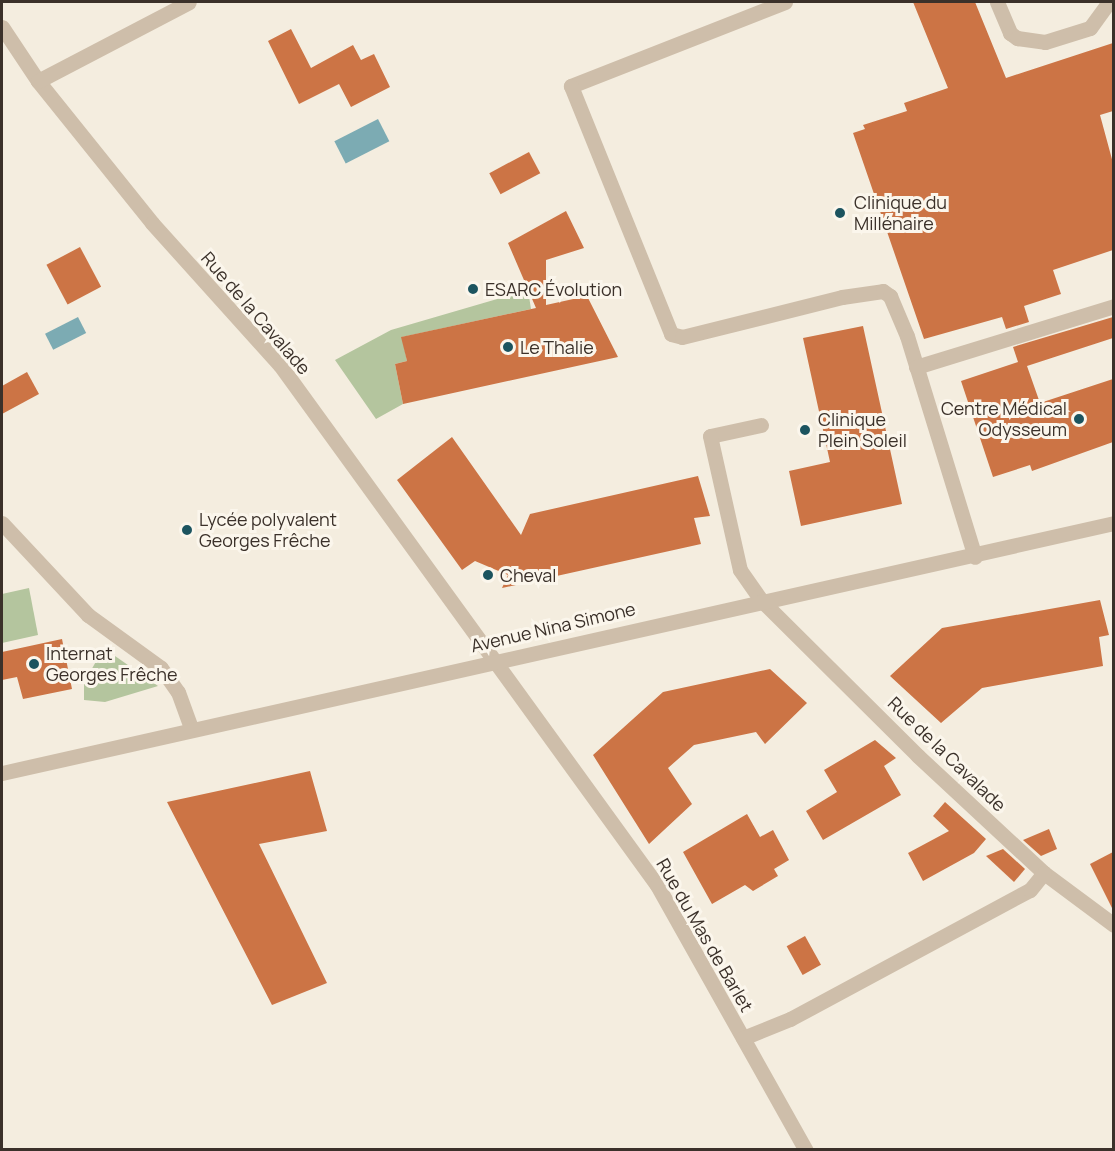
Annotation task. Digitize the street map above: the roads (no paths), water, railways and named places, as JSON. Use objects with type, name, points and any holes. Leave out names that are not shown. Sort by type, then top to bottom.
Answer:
[{"type":"street","points":[[38,81],[189,2]]},
{"type":"street","points":[[785,2],[571,86],[671,334],[682,337],[883,291],[890,296],[916,367],[975,557]]},
{"type":"street","points":[[997,2],[1010,33],[1017,38],[1045,42],[1090,28],[1109,2]]},
{"type":"street","name":"Rue de la Cavalade","points":[[2,27],[38,81],[152,223],[280,365],[494,661]]},
{"type":"street","points":[[916,367],[1113,306]]},
{"type":"street","name":"Rue de la Cavalade","points":[[761,425],[710,436],[740,570],[762,601],[918,756],[1044,873],[1113,925]]},
{"type":"street","points":[[2,523],[88,615],[161,668],[178,692],[191,728]]},
{"type":"street","name":"Avenue Nina Simone","points":[[2,773],[191,728],[762,601],[975,557],[1113,523]]},
{"type":"street","name":"Rue du Mas de Barlet","points":[[494,661],[657,885],[806,1149]]},
{"type":"street","points":[[743,1038],[790,1019],[1030,890],[1044,873]]},
{"type":"water","points":[[378,119],[389,141],[346,164],[334,141]]},
{"type":"water","points":[[78,317],[86,333],[53,350],[45,334]]},
{"type":"place","name":"Clinique du Millénaire","points":[[840,213]]},
{"type":"place","name":"ESARC Évolution","points":[[473,289]]},
{"type":"place","name":"Le Thalie","points":[[508,347]]},
{"type":"place","name":"Centre Médical Odysseum","points":[[1079,419]]},
{"type":"place","name":"Clinique Plein Soleil","points":[[805,430]]},
{"type":"place","name":"Lycée polyvalent Georges Frêche","points":[[187,530]]},
{"type":"place","name":"Cheval","points":[[488,575]]},
{"type":"place","name":"Internat Georges Frêche","points":[[34,664]]}]
